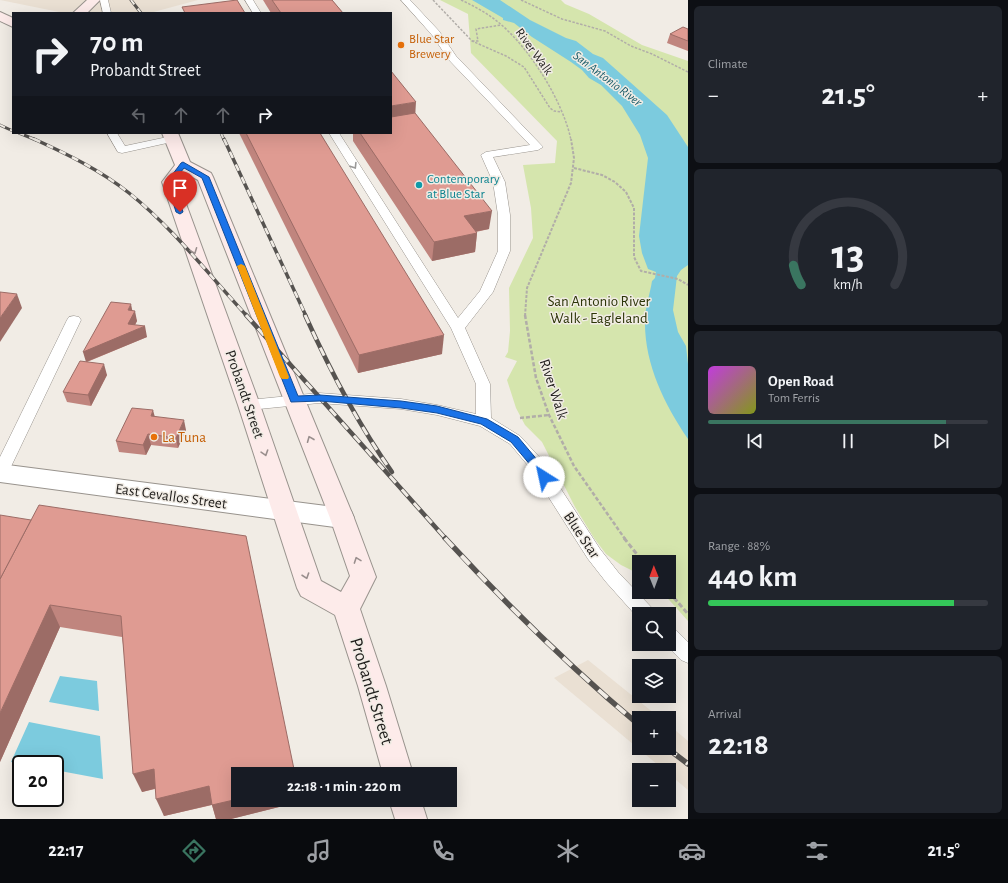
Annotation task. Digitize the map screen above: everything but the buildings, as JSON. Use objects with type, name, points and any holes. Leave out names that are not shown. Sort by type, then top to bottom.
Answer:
[{"type":"main road","points":[[80,12],[94,0]]},
{"type":"main road","points":[[0,16],[12,18]]},
{"type":"main road","points":[[0,16],[12,23]]},
{"type":"main road","points":[[171,136],[183,164],[205,177],[342,518],[363,577],[346,608]]},
{"type":"main road","name":"Probandt Street","points":[[183,164],[170,182],[249,405],[310,588],[346,608],[372,686],[396,767]]},
{"type":"main road","points":[[407,807],[411,819]]},
{"type":"street","name":"East Cevallos Street","points":[[0,473],[342,518]]},
{"type":"lane","points":[[104,0],[107,12]]},
{"type":"lane","points":[[249,0],[256,12]]},
{"type":"lane","points":[[405,0],[436,33],[452,58],[538,148],[486,156],[499,182],[504,215],[504,252],[486,292],[458,328]]},
{"type":"lane","points":[[113,134],[122,150],[171,136]]},
{"type":"lane","points":[[335,134],[458,328],[484,384],[484,421]]},
{"type":"lane","points":[[0,473],[74,320]]},
{"type":"lane","name":"Blue Star","points":[[249,405],[320,398],[401,404],[437,410],[484,421],[515,440],[536,464],[594,554],[612,577],[640,607]]},
{"type":"lane","points":[[676,643],[688,654]]},
{"type":"path","name":"River Walk","points":[[434,0],[472,41],[506,56],[524,67],[550,108],[554,111],[561,112]]},
{"type":"path","name":"River Walk","points":[[461,0],[485,13],[502,25],[515,38],[543,78],[570,132],[574,150],[574,168],[571,183],[527,288],[524,312],[536,378],[549,415],[574,466],[637,555]]},
{"type":"path","points":[[521,0],[562,19],[605,32],[631,46],[652,54],[688,72]]},
{"type":"path","points":[[472,41],[478,40],[476,29],[502,25]]},
{"type":"path","points":[[574,168],[602,175],[615,182],[626,192],[634,208],[634,258],[641,271],[678,279],[688,285]]},
{"type":"path","points":[[675,599],[688,614]]},
{"type":"shaded area","points":[[0,0],[198,0],[154,12],[59,12]]},
{"type":"shaded area","points":[[588,660],[632,695],[632,703],[641,703],[651,711],[632,711],[632,743],[554,678]]},
{"type":"shaded area","points":[[676,731],[688,741],[688,790],[676,780],[676,763],[656,763],[646,755],[676,755]]},
{"type":"green space","name":"San Antonio River Walk - Eagleland","points":[[440,0],[561,0],[565,4],[589,14],[642,45],[688,61],[688,621],[668,599],[676,599],[676,555],[632,555],[632,570],[621,565],[606,554],[594,538],[575,507],[542,442],[525,425],[516,408],[507,380],[517,361],[505,357],[508,352],[510,331],[509,288],[533,238],[531,208],[523,165],[555,163],[557,141],[471,53],[468,14]]},
{"type":"water","name":"San Antonio River","points":[[472,0],[500,0],[530,20],[566,38],[576,41],[593,54],[603,58],[667,115],[688,147],[688,265],[681,270],[677,276],[673,310],[678,332],[686,346],[688,364],[688,439],[671,412],[657,382],[648,352],[645,315],[652,281],[655,278],[656,272],[648,269],[642,253],[639,236],[648,158],[640,135],[622,106],[601,85],[589,78],[582,70],[571,62],[532,37],[514,23],[503,20],[503,18]]},
{"type":"water","points":[[60,676],[97,681],[99,711],[49,702]]},
{"type":"water","points":[[29,722],[100,736],[103,779],[64,772],[64,755],[14,755]]},
{"type":"railway","points":[[131,0],[140,12]]},
{"type":"railway","points":[[0,125],[12,131]]},
{"type":"railway","points":[[21,134],[36,140]]},
{"type":"railway","points":[[221,134],[224,140]]},
{"type":"railway","points":[[34,139],[95,170],[129,193],[176,236],[247,316]]},
{"type":"railway","points":[[224,139],[306,316]]},
{"type":"railway","points":[[246,315],[446,539]]},
{"type":"railway","points":[[305,315],[345,396],[367,435],[392,472]]},
{"type":"railway","points":[[445,538],[491,587],[539,634],[588,681],[632,719]]},
{"type":"railway","points":[[676,755],[688,764]]},
{"type":"slow traffic","points":[[241,266],[285,377]]},
{"type":"place","name":"Blue Star Brewery","points":[[401,45]]},
{"type":"place","name":"Contemporary at Blue Star","points":[[419,185]]},
{"type":"place","name":"La Tuna","points":[[154,437]]},
{"type":"route","points":[[180,212],[170,182],[183,164],[205,177],[294,400],[320,398],[401,404],[437,410],[484,421],[515,440],[536,464],[544,477]]}]
